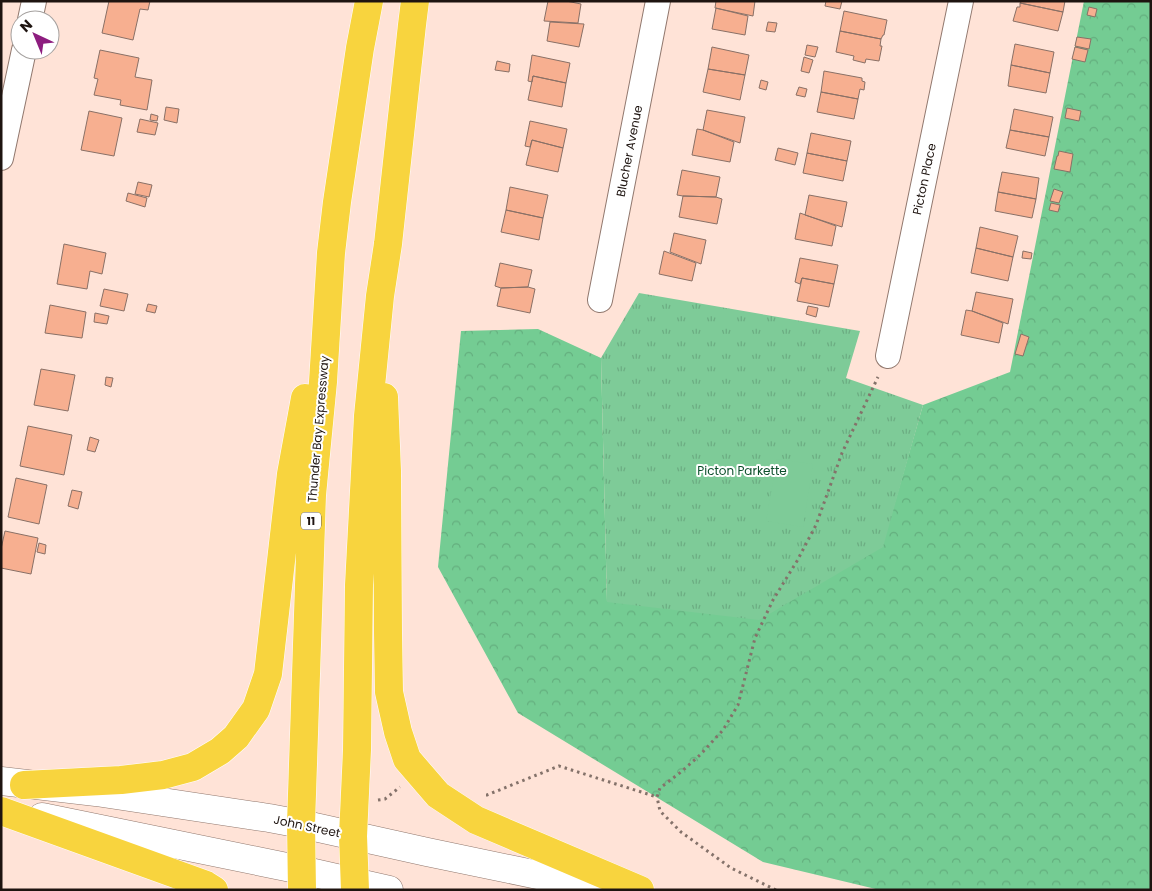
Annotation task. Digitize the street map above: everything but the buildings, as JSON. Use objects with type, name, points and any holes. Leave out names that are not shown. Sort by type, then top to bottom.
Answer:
[{"type":"highway","name":"Thunder Bay Expressway","points":[[301,880],[301,824],[312,495],[323,382],[331,253],[358,57],[369,1]]},
{"type":"highway","points":[[355,886],[353,836],[357,750],[359,585],[368,416],[380,296],[388,244],[415,1]]},
{"type":"highway","points":[[13,783],[121,780],[162,775],[193,767],[220,752],[236,737],[256,709],[268,674],[291,474],[331,253]]},
{"type":"highway","points":[[380,296],[387,471],[389,692],[406,759],[438,795],[476,820],[640,890]]},
{"type":"highway","points":[[1,810],[206,885],[214,890]]},
{"type":"main road","name":"John Street","points":[[13,783],[96,792],[301,824],[610,890]]},
{"type":"main road","points":[[1,810],[301,880],[389,890]]},
{"type":"street","name":"Blucher Avenue","points":[[600,300],[658,1]]},
{"type":"street","name":"Picton Place","points":[[888,356],[961,1]]},
{"type":"street","points":[[1,158],[22,60]]},
{"type":"path","points":[[776,890],[731,868],[681,832],[660,811],[657,797],[660,788],[700,755],[723,730],[738,705],[756,638],[773,600],[816,525],[842,453],[888,356]]},
{"type":"path","points":[[480,792],[487,795],[559,766],[657,797]]},
{"type":"path","points":[[355,801],[385,799],[417,771]]},
{"type":"green space","points":[[1084,1],[1151,1],[1151,890],[880,890],[763,862],[518,713],[438,567],[461,331],[538,329],[601,358],[607,602],[882,547],[923,405],[1010,372]]},
{"type":"green space","name":"Picton Parkette","points":[[639,293],[860,331],[846,378],[923,405],[883,547],[759,620],[607,602],[601,358]]},
{"type":"green space","points":[[777,459],[813,464],[803,527],[766,521]]}]
